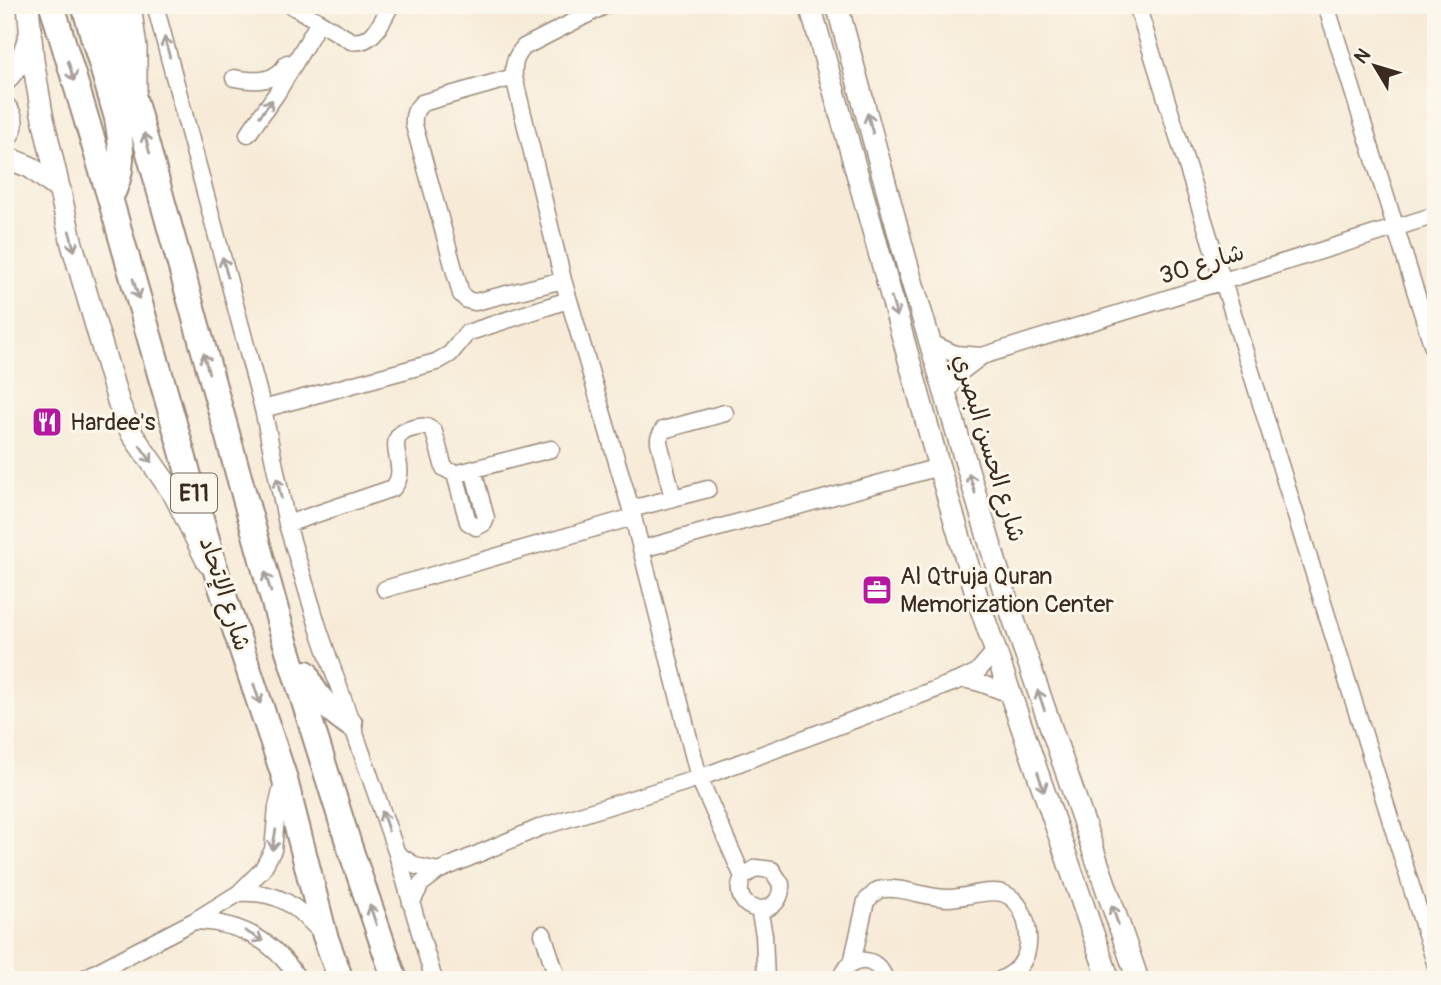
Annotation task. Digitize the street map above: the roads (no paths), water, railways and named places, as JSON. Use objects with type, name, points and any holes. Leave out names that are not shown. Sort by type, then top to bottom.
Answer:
[{"type":"highway","name":"شارع الإتحاد","points":[[52,5],[218,578],[284,776],[325,936],[341,980]]},
{"type":"highway","points":[[84,5],[120,136],[121,174],[110,198]]},
{"type":"highway","name":"شارع الإتحاد","points":[[108,5],[281,628],[349,845],[395,980]]},
{"type":"highway","points":[[281,628],[296,642],[312,689],[350,724]]},
{"type":"main road","points":[[28,5],[38,96],[72,244],[124,417],[132,434],[175,496],[198,547],[218,578]]},
{"type":"main road","points":[[131,5],[136,48],[135,98]]},
{"type":"main road","name":"شارع الحسن البصري","points":[[810,5],[939,467],[995,651],[1109,980]]},
{"type":"main road","name":"شارع الحسن البصري","points":[[837,5],[929,342],[1005,594],[1138,980]]},
{"type":"main road","points":[[5,81],[21,61],[31,32]]},
{"type":"main road","points":[[5,107],[11,114],[13,123],[5,138]]},
{"type":"main road","points":[[853,154],[862,155],[865,159],[877,201],[882,204],[891,202]]},
{"type":"main road","points":[[5,157],[30,167],[60,190]]},
{"type":"main road","points":[[874,234],[884,233],[890,236],[900,274],[910,275]]},
{"type":"street","points":[[155,5],[262,409],[287,524],[350,724],[397,854],[434,980]]},
{"type":"street","points":[[292,5],[351,41],[359,43],[373,35],[391,5]]},
{"type":"street","points":[[248,134],[284,69],[325,5]]},
{"type":"street","points":[[606,5],[524,47],[513,66],[514,76],[562,279],[642,549],[699,778],[743,877]]},
{"type":"street","points":[[1137,5],[1436,965]]},
{"type":"street","points":[[1326,5],[1436,357]]},
{"type":"street","points":[[514,76],[422,103],[413,117],[414,125],[461,294],[467,300],[475,302],[562,279]]},
{"type":"street","points":[[234,78],[279,79]]},
{"type":"street","name":"شارع 30","points":[[946,394],[961,372],[982,356],[1436,215]]},
{"type":"street","points":[[262,409],[444,360],[467,333],[568,300]]},
{"type":"street","name":"شارع 30","points":[[929,342],[954,354],[982,356]]},
{"type":"street","points":[[673,498],[659,442],[660,433],[668,428],[725,414]]},
{"type":"street","points":[[287,524],[393,488],[401,474],[395,442],[397,436],[407,430],[425,426],[430,428],[434,432],[444,468],[455,474],[551,449]]},
{"type":"street","points":[[642,549],[939,467]]},
{"type":"street","points":[[455,474],[468,522],[476,527],[484,523],[486,518],[473,470]]},
{"type":"street","points":[[385,589],[708,489]]},
{"type":"street","points":[[411,904],[421,884],[438,870],[541,827],[699,778],[963,680],[977,672],[995,651]]},
{"type":"street","points":[[963,680],[1010,694]]},
{"type":"street","points":[[81,980],[194,921],[239,894],[262,870],[273,850],[277,807],[284,776]]},
{"type":"street","points":[[397,854],[416,866],[438,870]]},
{"type":"street","points":[[761,867],[772,870],[779,878],[782,889],[778,900],[770,907],[759,909],[749,906],[741,898],[739,887],[743,877],[751,869],[761,867]]},
{"type":"street","points":[[840,980],[842,972],[852,962],[866,901],[878,890],[895,889],[946,898],[1001,893],[1011,897],[1018,905],[1028,931],[1029,946],[1019,967],[1000,980]]},
{"type":"street","points":[[239,894],[260,892],[274,895],[296,909],[325,936]]},
{"type":"street","points":[[759,909],[764,935],[766,980]]},
{"type":"street","points":[[194,921],[226,924],[256,936],[281,955],[299,980]]},
{"type":"street","points":[[543,934],[558,980]]},
{"type":"street","points":[[852,962],[867,961],[875,964],[881,969],[885,980]]},
{"type":"place","name":"Hardee's","points":[[47,422]]},
{"type":"place","name":"Al Qtruja Quran Memorization Center","points":[[877,590]]}]
